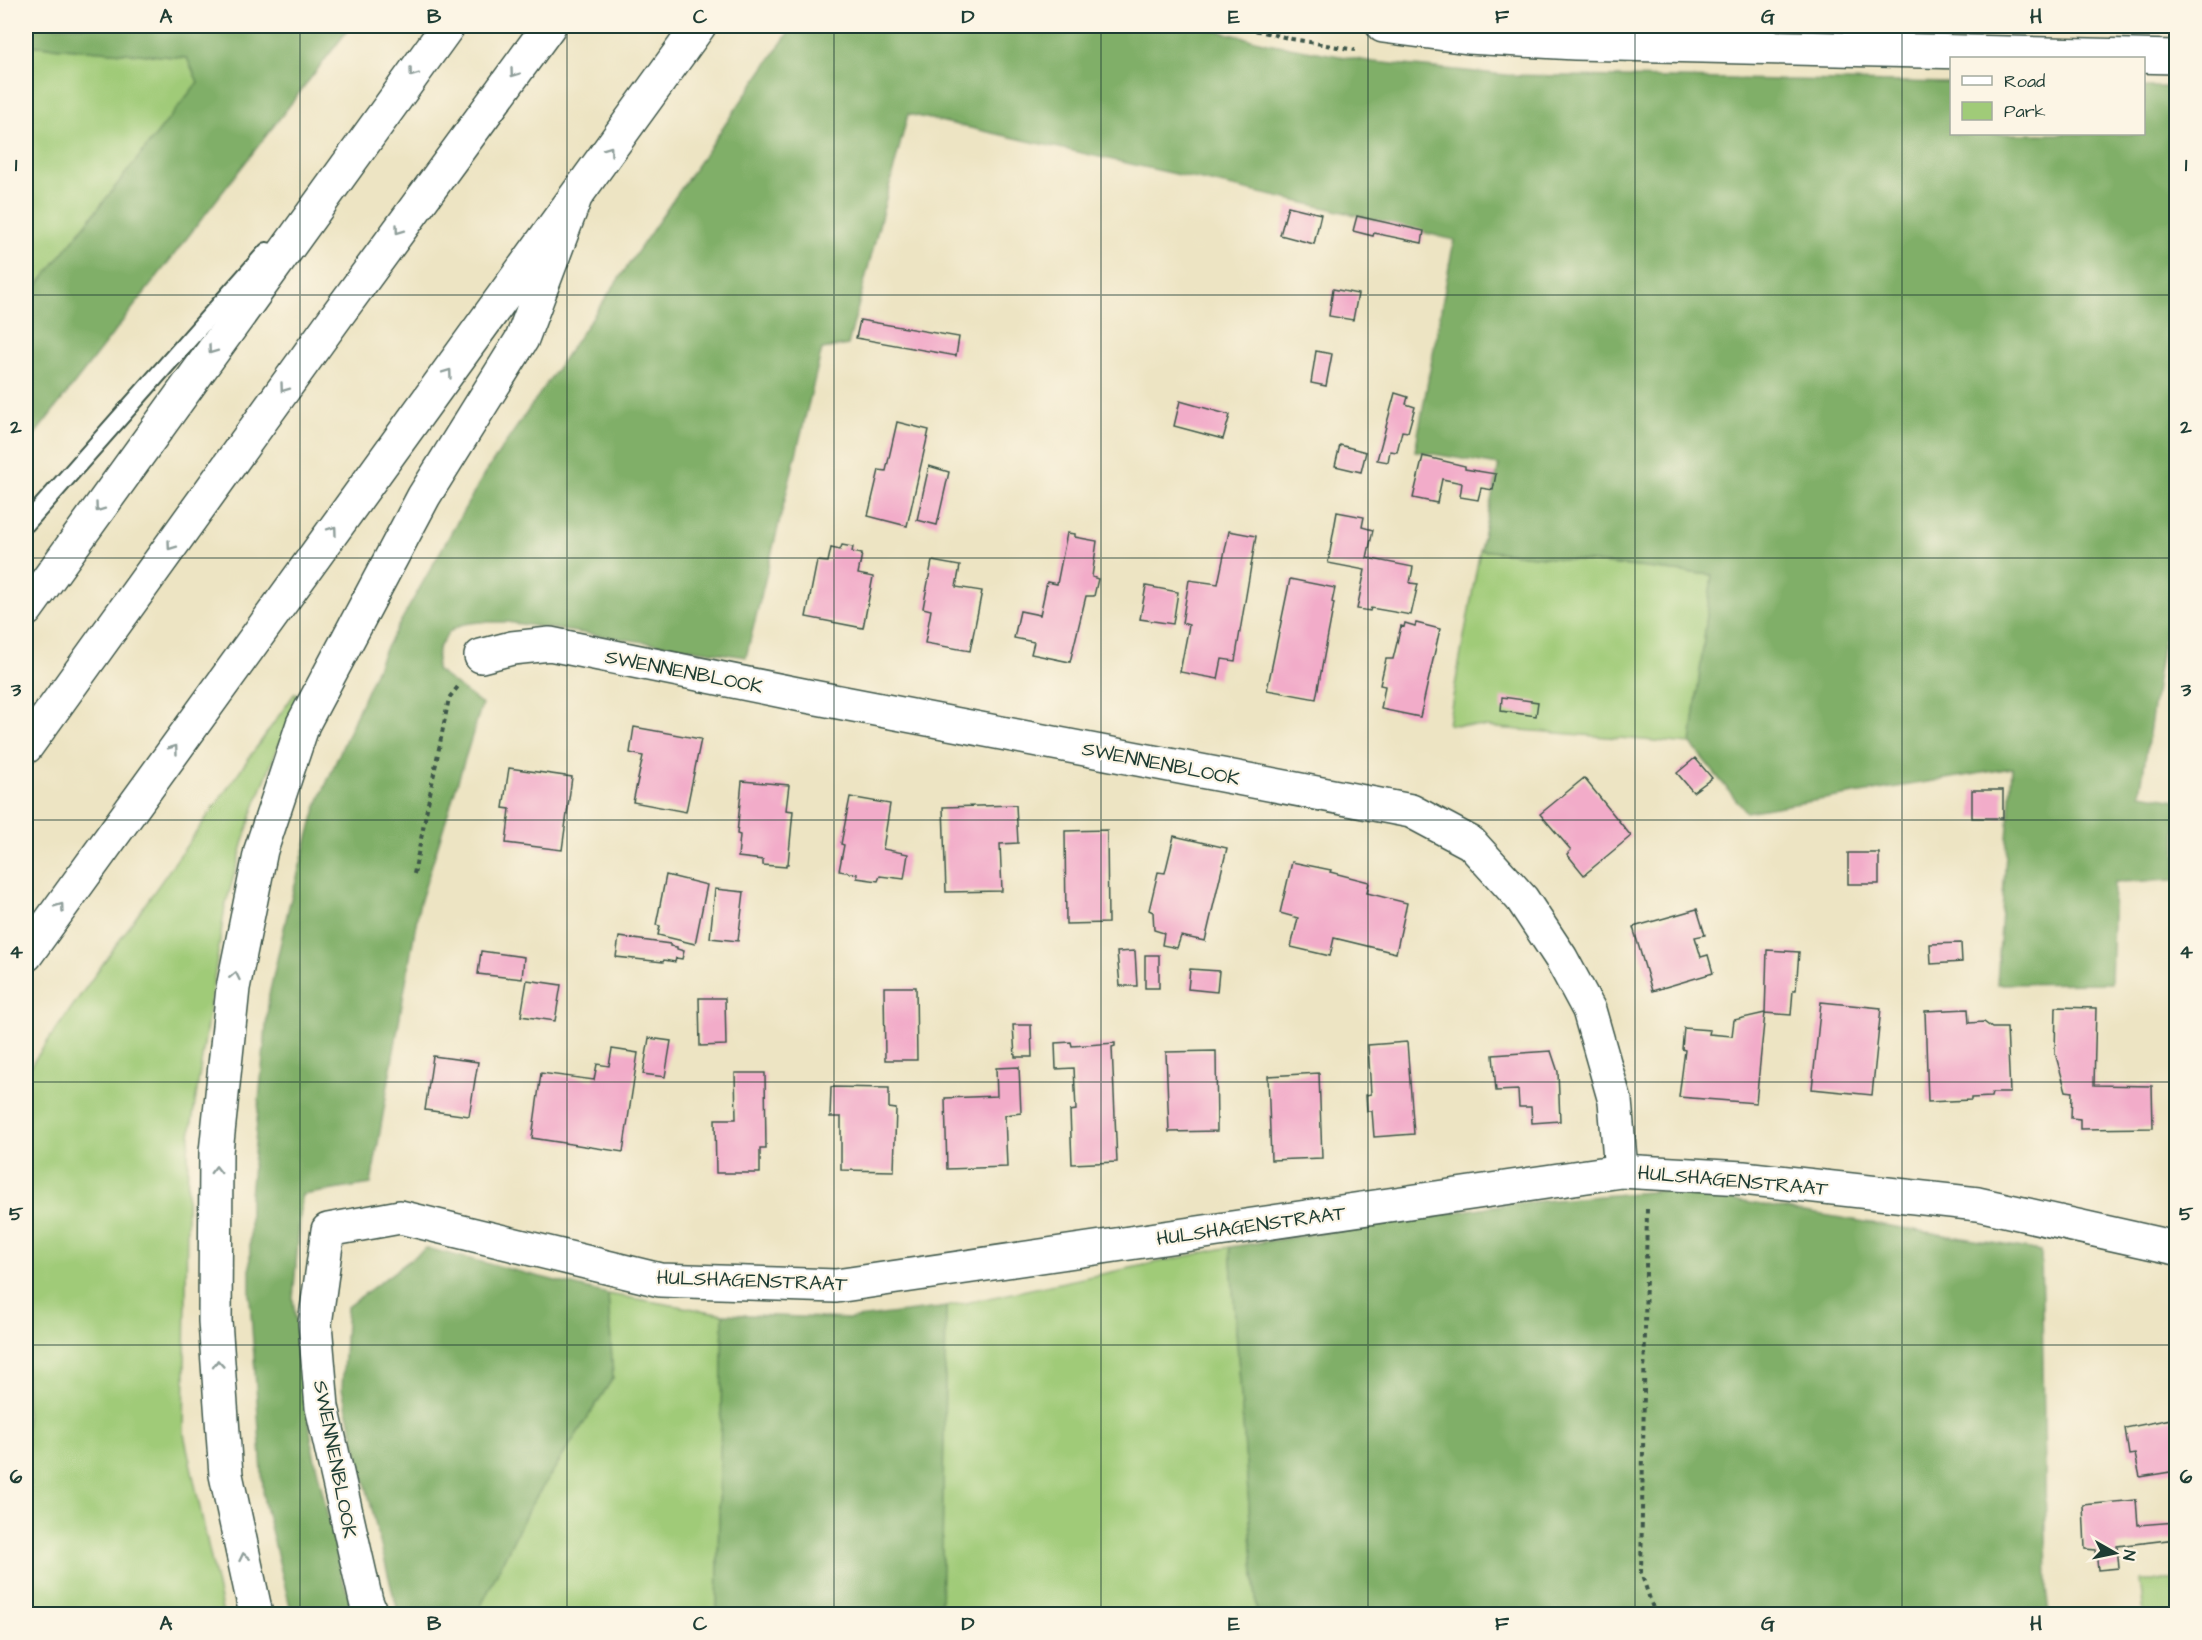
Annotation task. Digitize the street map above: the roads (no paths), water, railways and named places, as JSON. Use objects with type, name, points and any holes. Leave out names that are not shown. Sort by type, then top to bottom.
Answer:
[{"type":"main road","points":[[26,610],[448,26]]},
{"type":"main road","points":[[26,747],[331,323],[549,26]]},
{"type":"main road","points":[[26,955],[699,26]]},
{"type":"main road","points":[[1383,26],[1468,37],[1575,43],[2176,57]]},
{"type":"main road","points":[[256,1614],[226,1475],[215,1321],[216,1163],[233,988],[261,850],[303,724],[424,496],[522,339],[575,198]]},
{"type":"main road","name":"SWENNENBLOOK","points":[[481,656],[512,648],[550,644],[1411,811],[1471,843],[1522,899],[1561,958],[1589,1010],[1634,1172]]},
{"type":"main road","name":"HULSHAGENSTRAAT","points":[[328,1230],[400,1217],[660,1280],[836,1286],[1634,1172],[1743,1178],[1978,1204],[2176,1248]]},
{"type":"main road","name":"SWENNENBLOOK","points":[[328,1230],[315,1324],[322,1407],[366,1601],[371,1614]]},
{"type":"lane","points":[[26,524],[350,159]]}]
